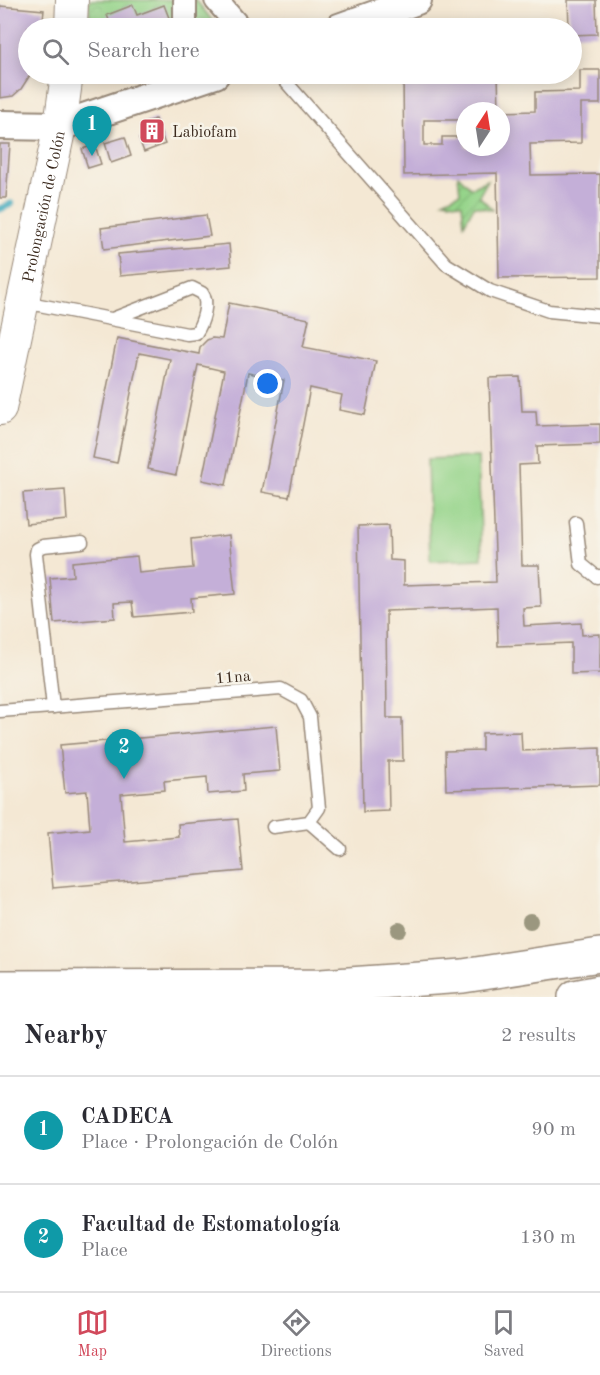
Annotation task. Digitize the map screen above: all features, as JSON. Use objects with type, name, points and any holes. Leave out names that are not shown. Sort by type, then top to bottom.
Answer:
[{"type":"highway","points":[[0,987],[321,986],[464,976],[600,955]]},
{"type":"highway","points":[[575,997],[600,992]]},
{"type":"main road","points":[[71,18],[72,0]]},
{"type":"main road","name":"Prolongación de Colón","points":[[0,409],[60,126],[66,84]]},
{"type":"street","points":[[185,0],[185,18]]},
{"type":"street","points":[[216,0],[231,18]]},
{"type":"street","points":[[367,18],[417,0]]},
{"type":"street","points":[[0,125],[60,126],[173,84]]},
{"type":"lane","points":[[288,84],[446,264],[490,291],[549,311],[600,316]]},
{"type":"lane","points":[[23,301],[112,319],[187,334],[196,333],[201,326],[206,302],[201,293],[192,288],[112,319]]},
{"type":"lane","points":[[576,522],[581,564],[597,577],[600,576]]},
{"type":"lane","points":[[53,707],[36,554],[43,546],[82,542]]},
{"type":"lane","name":"11na","points":[[0,711],[281,688],[301,700],[310,717],[320,808],[309,822]]},
{"type":"lane","points":[[273,827],[309,822],[340,849]]},
{"type":"green space","points":[[89,0],[196,0],[210,18],[90,18]]},
{"type":"green space","points":[[458,175],[471,188],[488,180],[479,196],[493,210],[474,206],[464,224],[462,204],[443,201],[460,193]]},
{"type":"green space","points":[[478,457],[482,559],[430,561],[427,459]]},
{"type":"building","points":[[568,0],[596,0],[597,34],[582,35],[582,18],[569,18]]},
{"type":"building","points":[[133,5],[137,15],[164,5],[169,18],[108,18],[107,15]]},
{"type":"building","points":[[0,6],[44,10],[43,18],[18,18],[18,84],[24,84],[13,96],[0,98]]},
{"type":"building","points":[[582,70],[600,70],[600,104],[581,104],[581,143],[530,144],[531,175],[600,174],[600,277],[499,278],[497,173],[404,175],[403,84],[498,84],[499,102],[456,102],[456,120],[424,120],[424,145],[442,145],[442,137],[456,137],[456,156],[510,156],[510,112],[535,111],[535,92],[580,91]]},
{"type":"building","name":"Labiofam","points":[[155,119],[165,144],[144,152],[139,139],[145,137],[141,125]]},
{"type":"building","points":[[125,137],[131,156],[111,163],[105,143]]},
{"type":"building","points":[[0,144],[10,144],[6,198],[0,198]]},
{"type":"building","points":[[95,145],[101,164],[88,168],[82,149]]},
{"type":"building","points":[[206,215],[210,236],[104,249],[101,228]]},
{"type":"building","points":[[229,244],[231,266],[120,276],[118,254]]},
{"type":"building","points":[[229,303],[309,319],[303,347],[376,361],[365,415],[339,410],[342,395],[310,388],[289,497],[262,492],[284,380],[248,373],[226,485],[202,480],[224,371],[198,365],[176,475],[148,469],[170,359],[139,353],[117,463],[93,458],[117,338],[199,354],[200,347],[207,340],[222,339]]},
{"type":"building","points":[[520,377],[522,411],[536,411],[537,426],[600,424],[600,444],[537,446],[538,464],[519,465],[522,565],[539,565],[541,607],[523,608],[524,626],[581,623],[582,635],[600,634],[600,673],[571,674],[571,643],[498,646],[497,607],[386,611],[387,718],[402,718],[403,761],[388,761],[389,811],[363,812],[358,526],[389,525],[390,560],[404,561],[404,585],[496,582],[489,378]]},
{"type":"building","points":[[65,490],[67,520],[26,524],[23,493]]},
{"type":"building","points":[[229,535],[235,594],[191,598],[192,612],[134,617],[132,602],[114,603],[115,618],[54,623],[50,578],[73,576],[72,562],[137,556],[139,573],[193,568],[191,539]]},
{"type":"building","points":[[276,726],[280,771],[243,774],[244,791],[208,794],[207,777],[164,781],[165,790],[121,794],[125,842],[179,837],[178,824],[238,819],[243,871],[53,888],[48,833],[90,829],[87,791],[65,793],[60,745]]},
{"type":"building","points":[[521,732],[522,751],[600,748],[600,785],[446,790],[445,751],[482,750],[482,733]]},
{"type":"waterway","points":[[0,209],[11,204]]},
{"type":"place","name":"Labiofam","points":[[152,131]]},
{"type":"place","name":"CADECA","points":[[92,156]]},
{"type":"place","name":"Facultad de Estomatología","points":[[124,779]]}]
